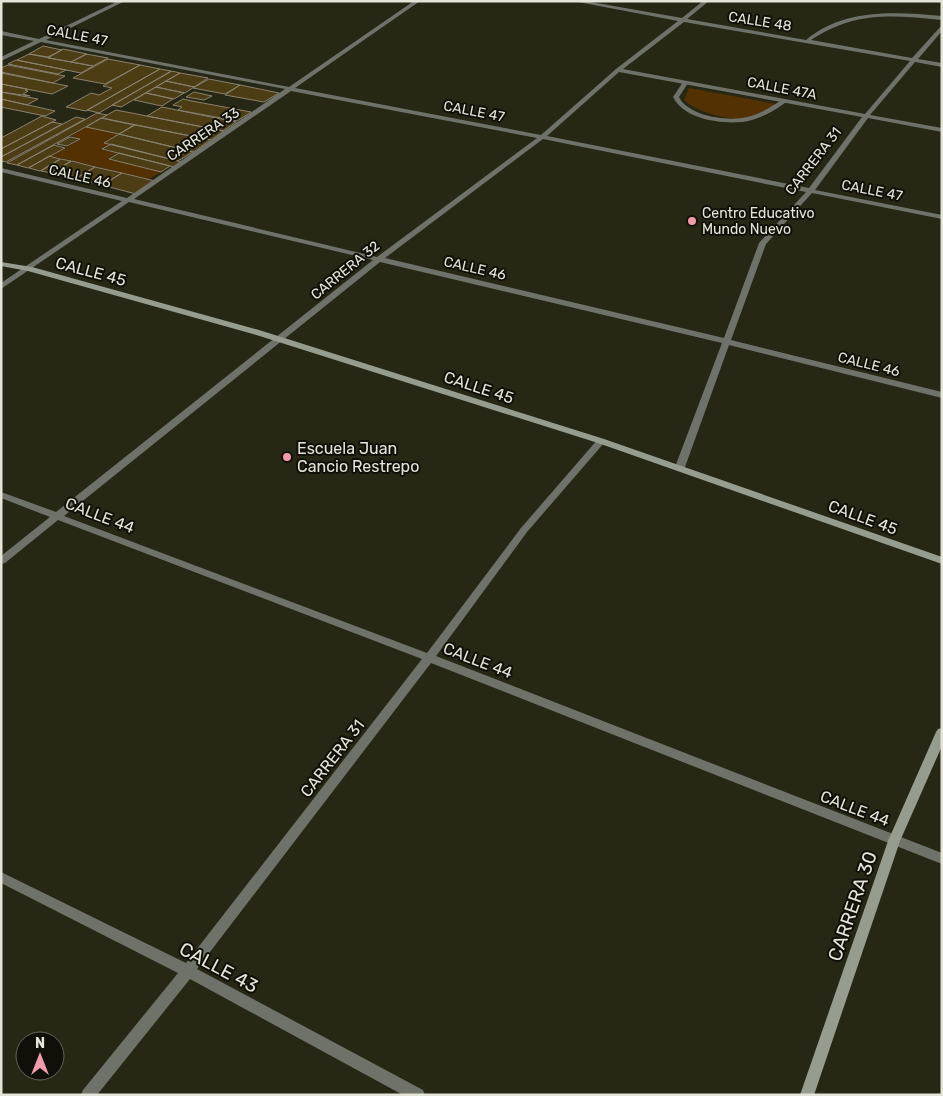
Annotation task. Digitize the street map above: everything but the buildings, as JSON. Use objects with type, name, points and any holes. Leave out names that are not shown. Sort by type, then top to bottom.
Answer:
[{"type":"main road","name":"CALLE 45","points":[[1,264],[29,269],[279,339],[601,441],[942,561]]},
{"type":"main road","name":"CARRERA 30","points":[[807,1095],[894,841],[942,732]]},
{"type":"street","points":[[1,58],[123,1]]},
{"type":"street","name":"CARRERA 33","points":[[1,287],[418,1]]},
{"type":"street","name":"CALLE 48","points":[[574,1],[808,40],[942,65]]},
{"type":"street","name":"CARRERA 32","points":[[1,561],[379,259],[542,137],[618,70],[707,1]]},
{"type":"street","points":[[808,40],[823,28],[839,22],[881,14],[942,18]]},
{"type":"street","name":"CARRERA 31","points":[[680,468],[725,341],[763,243],[811,190],[866,116],[942,26]]},
{"type":"street","name":"CALLE 47","points":[[1,33],[542,137],[942,217]]},
{"type":"street","name":"CALLE 47A","points":[[618,70],[942,130]]},
{"type":"street","points":[[685,83],[676,97],[677,104],[711,118],[742,120],[767,112],[784,101]]},
{"type":"street","name":"CALLE 46","points":[[1,170],[725,341],[942,395]]},
{"type":"street","name":"CARRERA 31","points":[[88,1095],[188,971],[429,658],[524,530],[601,441]]},
{"type":"street","name":"CALLE 44","points":[[1,495],[429,658],[942,859]]},
{"type":"street","name":"CALLE 43","points":[[1,877],[188,971],[418,1095]]},
{"type":"shaded area","points":[[689,88],[776,104],[760,116],[751,118],[741,119],[720,116],[699,110],[684,100]]},
{"type":"shaded area","points":[[86,127],[118,134],[103,143],[109,145],[102,150],[117,153],[108,159],[161,172],[149,179],[52,156],[81,139],[71,136]]},
{"type":"place","name":"Centro Educativo Mundo Nuevo","points":[[692,221]]},
{"type":"place","name":"Escuela Juan Cancio Restrepo","points":[[287,457]]}]
